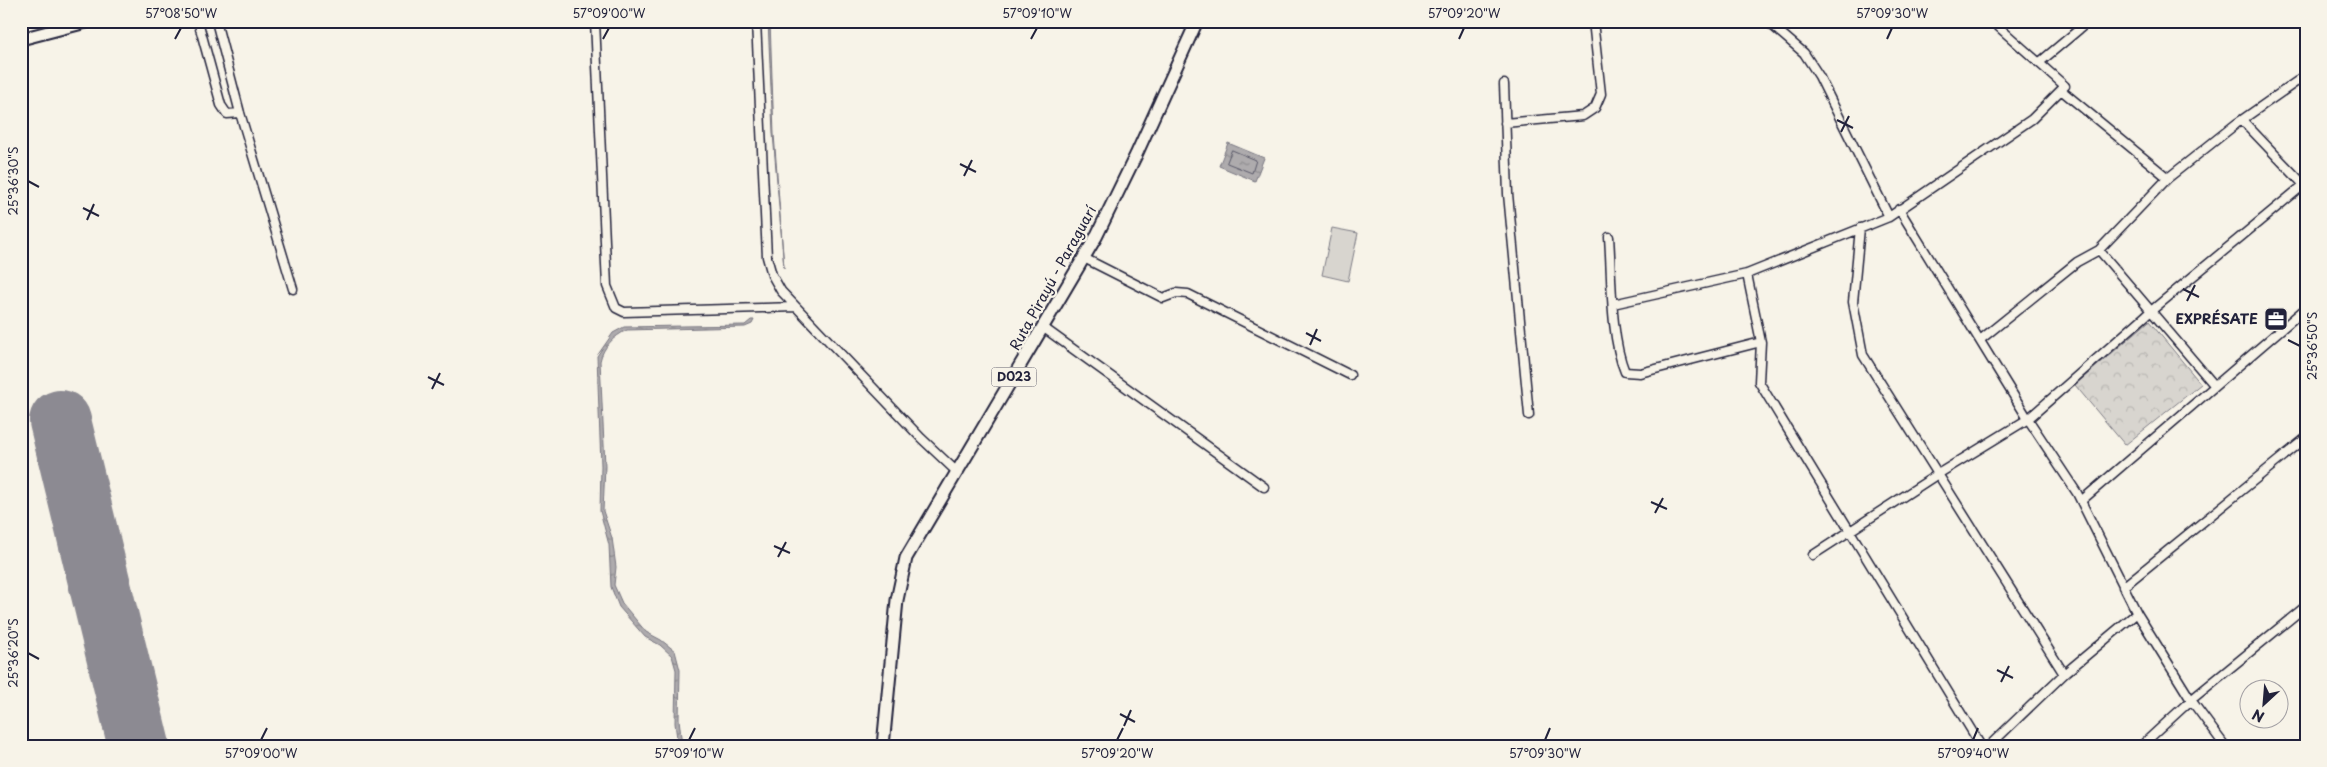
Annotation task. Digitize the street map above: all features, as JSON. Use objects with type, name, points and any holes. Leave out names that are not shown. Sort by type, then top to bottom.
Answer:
[{"type":"main road","points":[[21,39],[90,21]]},
{"type":"main road","name":"Ruta Pirayú - Paraguarí","points":[[883,746],[897,600],[906,558],[1084,258],[1136,155],[1197,21]]},
{"type":"street","points":[[198,21],[221,106],[227,114],[240,113]]},
{"type":"street","points":[[216,21],[240,113],[293,289]]},
{"type":"street","points":[[595,21],[608,286],[616,308],[624,312],[795,306]]},
{"type":"street","points":[[756,21],[767,257],[772,275],[781,291],[795,306],[921,438],[957,472]]},
{"type":"street","points":[[1505,122],[1583,116],[1596,108],[1601,94],[1593,21]]},
{"type":"street","points":[[1767,21],[1804,52],[1819,76],[1888,217]]},
{"type":"street","points":[[1613,304],[1747,274],[1888,217],[2032,119],[2065,86],[1992,21]]},
{"type":"street","points":[[2040,62],[2090,21]]},
{"type":"street","points":[[1980,340],[2077,262],[2099,250],[2168,178],[2242,120],[2306,75]]},
{"type":"street","points":[[1504,84],[1508,194],[1529,415]]},
{"type":"street","points":[[2060,90],[2168,178]]},
{"type":"street","points":[[1813,555],[1938,474],[2028,419],[2152,311],[2305,185],[2242,120]]},
{"type":"street","points":[[1899,209],[2028,419],[2081,501],[2137,613],[2191,700],[2224,746]]},
{"type":"street","points":[[1860,228],[1853,302],[1862,355],[2064,674]]},
{"type":"street","points":[[1609,238],[1613,304],[1621,360],[1626,372],[1640,372],[1761,342]]},
{"type":"street","points":[[2099,250],[2215,386]]},
{"type":"street","points":[[1084,258],[1163,298],[1176,293],[1188,294],[1350,375]]},
{"type":"street","points":[[1747,274],[1761,342],[1759,382],[1981,746]]},
{"type":"street","points":[[2081,501],[2306,308]]},
{"type":"street","points":[[1044,328],[1264,487]]},
{"type":"street","points":[[2124,587],[2306,438]]},
{"type":"street","points":[[2141,746],[2191,700],[2306,606]]},
{"type":"street","points":[[1989,746],[2064,674],[2137,613]]},
{"type":"green space","points":[[1332,228],[1358,233],[1348,281],[1322,275]]},
{"type":"green space","points":[[2149,321],[2201,384],[2125,445],[2075,385]]},
{"type":"water","points":[[768,21],[770,21],[774,134],[784,268],[773,133]]},
{"type":"water","points":[[1228,143],[1264,158],[1255,181],[1219,166]]},
{"type":"water","points":[[754,320],[752,324],[745,327],[627,330],[610,343],[600,361],[605,466],[603,511],[612,538],[616,567],[614,585],[622,603],[646,632],[661,640],[675,651],[680,670],[679,719],[682,746],[678,746],[675,723],[676,670],[672,656],[660,645],[645,637],[619,607],[611,587],[609,545],[600,511],[601,466],[597,356],[613,333],[624,327],[745,325]]},
{"type":"runway","points":[[60,421],[139,746]]},
{"type":"place","name":"EXPRÉSATE","points":[[2276,319]]}]
